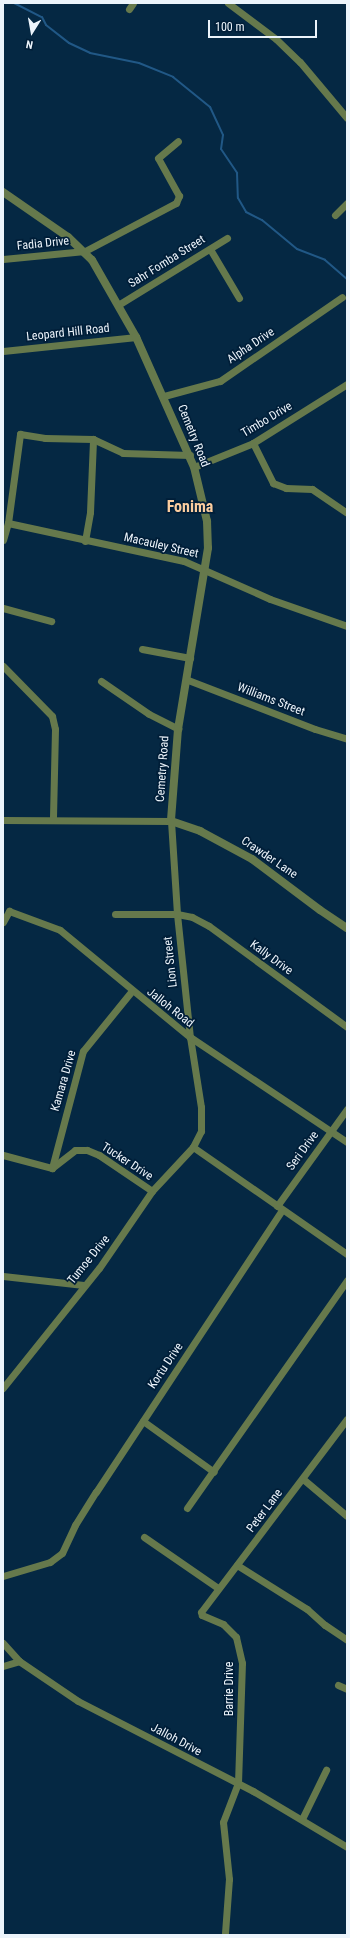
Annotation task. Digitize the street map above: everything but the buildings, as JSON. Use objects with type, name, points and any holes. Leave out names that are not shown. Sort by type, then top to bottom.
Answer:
[{"type":"street","points":[[228,3],[276,39],[300,62],[347,118]]},
{"type":"street","points":[[85,251],[176,203],[179,196],[158,158],[178,141]]},
{"type":"street","name":"Cemetry Road","points":[[3,192],[85,251],[136,337],[164,396],[194,467],[207,521],[208,548],[190,658],[188,680],[178,729],[171,820]]},
{"type":"street","points":[[335,215],[347,203]]},
{"type":"street","name":"Sahr Fomba Street","points":[[118,305],[227,238]]},
{"type":"street","points":[[210,249],[239,298]]},
{"type":"street","name":"Fadia Drive","points":[[3,259],[85,251]]},
{"type":"street","name":"Alpha Drive","points":[[164,396],[220,381],[342,297]]},
{"type":"street","name":"Leopard Hill Road","points":[[3,351],[136,337]]},
{"type":"street","name":"Timbo Drive","points":[[194,467],[253,443],[347,384]]},
{"type":"street","points":[[3,540],[8,523],[20,434],[45,438],[93,439],[123,454],[190,455]]},
{"type":"street","points":[[85,541],[90,512],[93,439]]},
{"type":"street","points":[[253,443],[273,483],[286,488],[312,489],[347,513]]},
{"type":"street","name":"Macauley Street","points":[[8,523],[85,541],[184,561],[270,599],[347,626]]},
{"type":"street","points":[[3,608],[51,621]]},
{"type":"street","points":[[142,649],[190,658]]},
{"type":"street","points":[[3,666],[52,716],[55,729],[53,819]]},
{"type":"street","name":"Williams Street","points":[[188,680],[314,729],[347,739]]},
{"type":"street","points":[[101,681],[149,714],[178,729]]},
{"type":"street","points":[[3,820],[53,819],[105,822],[171,820]]},
{"type":"street","name":"Lion Street","points":[[171,820],[177,914],[190,1038],[201,1122],[201,1131],[193,1147]]},
{"type":"street","name":"Crawder Lane","points":[[171,820],[200,831],[252,859],[320,910],[347,928]]},
{"type":"street","name":"Jalloh Road","points":[[3,922],[8,911],[60,930],[131,992],[190,1038],[347,1142]]},
{"type":"street","name":"Kally Drive","points":[[115,914],[177,914],[192,917],[209,926],[347,1027]]},
{"type":"street","name":"Kamara Drive","points":[[52,1168],[83,1051],[131,992]]},
{"type":"street","name":"Seri Drive","points":[[279,1208],[347,1109]]},
{"type":"street","points":[[193,1147],[347,1254]]},
{"type":"street","name":"Tumoe Drive","points":[[3,1388],[120,1240],[152,1191],[193,1147]]},
{"type":"street","name":"Tucker Drive","points":[[52,1168],[75,1150],[87,1150],[100,1155],[152,1191]]},
{"type":"street","points":[[3,1154],[52,1168]]},
{"type":"street","name":"Kortu Drive","points":[[3,1576],[50,1562],[62,1554],[92,1498],[279,1208]]},
{"type":"street","points":[[3,1276],[83,1285]]},
{"type":"street","points":[[188,1508],[347,1280]]},
{"type":"street","name":"Peter Lane","points":[[202,1615],[203,1608],[303,1479],[347,1419]]},
{"type":"street","points":[[143,1421],[214,1472]]},
{"type":"street","points":[[303,1479],[347,1516]]},
{"type":"street","points":[[144,1537],[218,1588]]},
{"type":"street","points":[[237,1565],[307,1609],[325,1625],[347,1640]]},
{"type":"street","name":"Barrie Drive","points":[[202,1615],[223,1624],[236,1637],[240,1646],[242,1663],[238,1783],[223,1822],[229,1879],[225,1933]]},
{"type":"street","name":"Jalloh Drive","points":[[3,1643],[19,1661],[78,1701],[238,1783],[302,1819],[347,1847]]},
{"type":"street","points":[[3,1666],[19,1661]]},
{"type":"street","points":[[338,1685],[347,1689]]},
{"type":"street","points":[[302,1819],[326,1770]]},
{"type":"waterway","points":[[14,3],[42,17],[46,25],[69,43],[90,53],[139,63],[173,77],[210,107],[223,135],[221,149],[237,173],[238,198],[246,212],[262,220],[297,249],[325,260],[347,279]]},
{"type":"district","name":"Fonima","points":[[190,507]]}]
